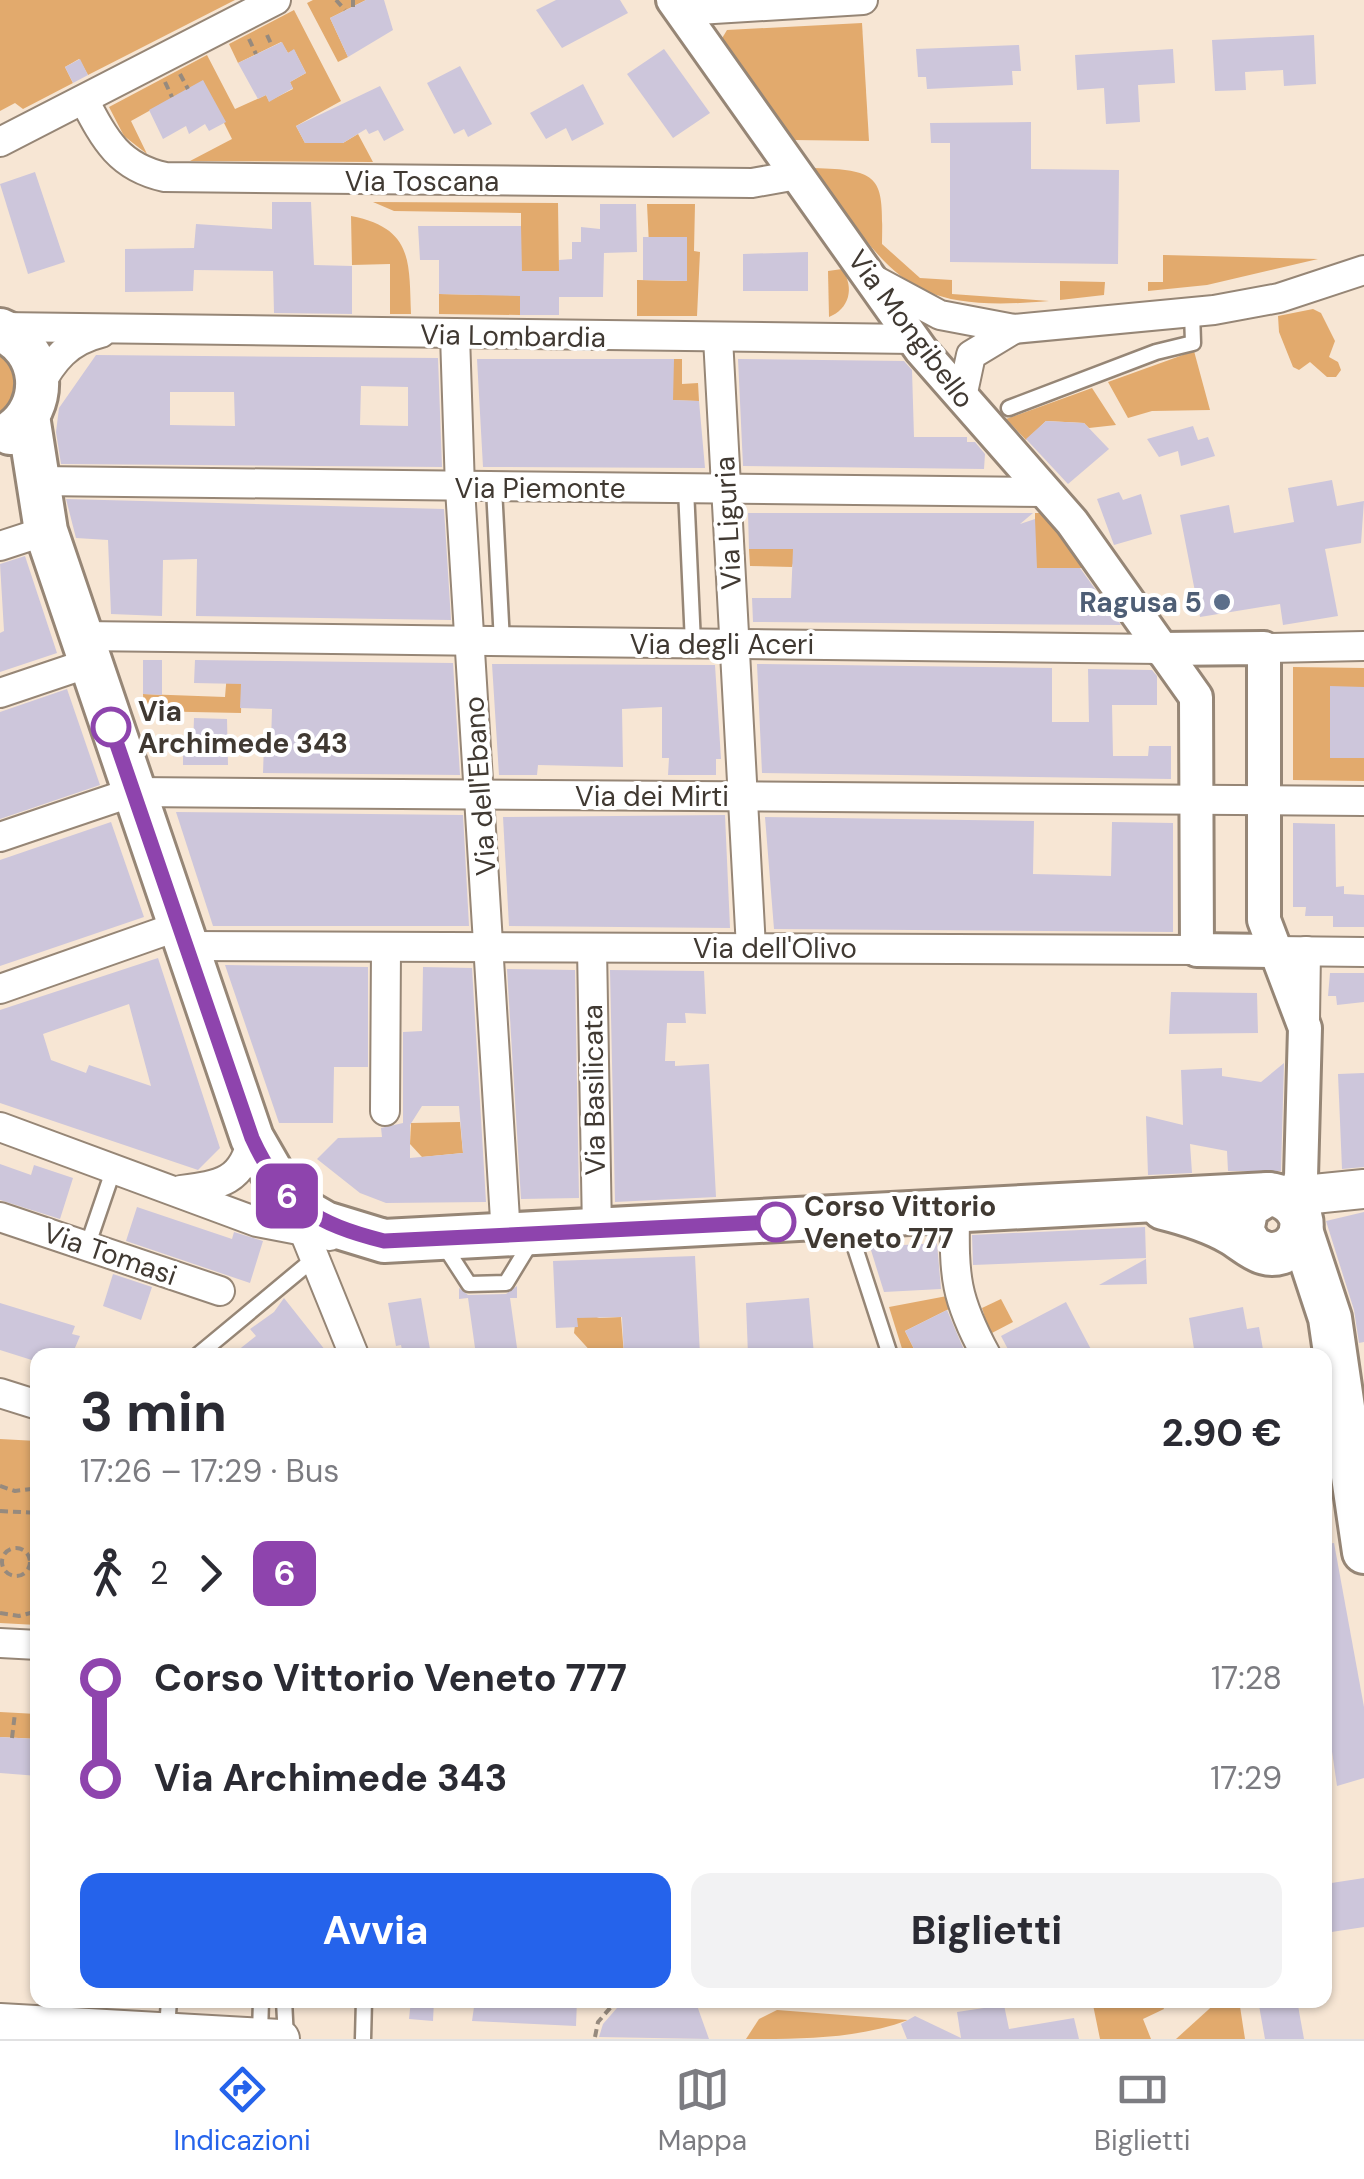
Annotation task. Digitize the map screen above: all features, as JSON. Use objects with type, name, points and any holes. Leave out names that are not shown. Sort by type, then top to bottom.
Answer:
[{"type":"main road","points":[[0,328],[31,356],[22,414],[41,509],[84,650],[252,1138],[287,1214],[384,1241],[955,1213],[1134,1200],[1290,1208],[1353,1190]]},
{"type":"main road","points":[[0,454],[41,509]]},
{"type":"main road","points":[[1134,1200],[1193,1216],[1254,1248]]},
{"type":"main road","points":[[1290,1208],[1253,1201],[1243,1214],[1242,1232],[1298,1299],[1321,1348]]},
{"type":"main road","points":[[1290,1208],[1326,1299],[1328,1348]]},
{"type":"main road","points":[[1332,1405],[1338,1486],[1364,1552]]},
{"type":"main road","points":[[0,2023],[168,2016],[260,2038],[283,2039]]},
{"type":"street","points":[[0,142],[276,0]]},
{"type":"street","points":[[677,6],[863,0]]},
{"type":"street","name":"Via Mongibello","points":[[677,6],[922,350],[1108,569],[1196,697]]},
{"type":"street","name":"Via Toscana","points":[[84,100],[120,160],[140,172],[165,177],[752,184],[797,175]]},
{"type":"street","points":[[870,278],[905,298],[963,322],[1014,329],[1192,312],[1279,298],[1364,270]]},
{"type":"street","points":[[922,350],[940,332],[963,322]]},
{"type":"street","name":"Via Lombardia","points":[[0,328],[718,338],[972,354]]},
{"type":"street","points":[[962,396],[972,354],[1014,329]]},
{"type":"street","points":[[22,414],[56,358],[70,345],[112,331]]},
{"type":"street","name":"Via dell'Ebano","points":[[456,335],[460,488],[489,948],[521,1235]]},
{"type":"street","name":"Via Liguria","points":[[718,338],[751,948]]},
{"type":"street","name":"Via Piemonte","points":[[0,546],[41,509],[460,488],[1044,492]]},
{"type":"street","name":"Via degli Aceri","points":[[0,693],[84,650],[470,643],[1160,649],[1364,646]]},
{"type":"street","points":[[1264,648],[1278,801],[1264,920],[1291,951],[1305,1028],[1301,1178],[1290,1208]]},
{"type":"street","points":[[1197,649],[1185,800],[1198,950]]},
{"type":"street","name":"Via dei Mirti","points":[[0,838],[133,792],[1278,801]]},
{"type":"street","points":[[1278,801],[1364,801]]},
{"type":"street","name":"Via dell'Olivo","points":[[0,989],[182,936],[386,948],[1364,952]]},
{"type":"street","points":[[385,1111],[386,948]]},
{"type":"street","name":"Via Basilicata","points":[[592,948],[597,1231]]},
{"type":"street","points":[[0,1127],[179,1190],[287,1214]]},
{"type":"street","points":[[222,1184],[237,1172],[252,1138]]},
{"type":"street","points":[[179,1190],[264,1178],[287,1214],[351,1348]]},
{"type":"street","points":[[955,1213],[954,1280],[963,1312],[982,1348]]},
{"type":"street","name":"Via Tomasi","points":[[0,1218],[220,1292]]},
{"type":"street","points":[[0,1392],[30,1402]]},
{"type":"street","points":[[0,1643],[30,1645]]},
{"type":"lane","points":[[1010,408],[1156,352],[1193,343],[1192,312]]},
{"type":"lane","points":[[494,488],[502,643]]},
{"type":"lane","points":[[686,489],[693,643]]},
{"type":"lane","points":[[87,1247],[114,1167]]},
{"type":"lane","points":[[202,1348],[287,1214]]},
{"type":"lane","points":[[845,1218],[888,1348]]},
{"type":"lane","points":[[260,2038],[261,2008]]},
{"type":"lane","points":[[283,2039],[284,2008]]},
{"type":"lane","points":[[363,2039],[364,2008]]},
{"type":"path","points":[[336,0],[345,10]]},
{"type":"path","points":[[262,26],[272,46]]},
{"type":"path","points":[[247,34],[256,54]]},
{"type":"path","points":[[178,70],[188,88]]},
{"type":"path","points":[[164,78],[172,97]]},
{"type":"path","points":[[0,1486],[15,1491],[30,1489]]},
{"type":"path","points":[[0,1511],[30,1513]]},
{"type":"path","points":[[16,1547],[27,1553],[30,1566],[16,1577],[1,1564],[4,1554],[16,1547]]},
{"type":"path","points":[[0,1613],[30,1613]]},
{"type":"path","points":[[12,1738],[15,1713]]},
{"type":"path","points":[[595,2037],[598,2022],[610,2008]]},
{"type":"shaded area","points":[[0,0],[235,0],[88,75],[79,59],[65,67],[73,83],[23,109],[15,103],[0,111]]},
{"type":"shaded area","points":[[366,0],[330,18],[348,57],[338,62],[307,3]]},
{"type":"shaded area","points":[[294,10],[341,101],[296,126],[305,143],[343,143],[358,134],[373,162],[190,161],[232,139],[203,81],[131,121],[147,154],[124,136],[109,107],[207,55],[235,109],[266,95],[269,101],[293,89],[290,82],[306,73],[294,50],[288,53],[281,42],[238,63],[229,44]]},
{"type":"shaded area","points":[[862,23],[869,141],[793,140],[721,40],[727,30]]},
{"type":"shaded area","points":[[814,168],[854,171],[874,182],[882,205],[882,244],[920,278],[952,280],[952,294],[1049,301],[963,301],[932,293],[907,280],[863,237]]},
{"type":"shaded area","points":[[373,202],[558,203],[559,271],[525,271],[520,282],[520,315],[439,314],[439,294],[490,295],[521,226],[521,213],[394,211]]},
{"type":"shaded area","points":[[647,204],[695,204],[694,251],[700,252],[697,316],[637,316],[637,280],[687,281],[687,237],[665,237],[649,245]]},
{"type":"shaded area","points":[[351,216],[371,221],[397,238],[410,278],[411,314],[390,314],[390,264],[352,265]]},
{"type":"shaded area","points":[[1163,255],[1318,259],[1207,285],[1148,291],[1148,282],[1163,282]]},
{"type":"shaded area","points":[[842,269],[848,297],[841,309],[829,317],[828,271]]},
{"type":"shaded area","points":[[1060,281],[1105,282],[1104,295],[1060,300]]},
{"type":"shaded area","points":[[1313,309],[1321,313],[1335,341],[1329,357],[1338,362],[1341,370],[1336,377],[1327,377],[1310,362],[1299,370],[1293,367],[1279,332],[1278,316]]},
{"type":"shaded area","points":[[0,351],[15,366],[17,397],[0,417]]},
{"type":"shaded area","points":[[1194,351],[1210,410],[1152,411],[1128,418],[1108,382]]},
{"type":"shaded area","points":[[674,359],[682,359],[682,384],[698,383],[699,401],[663,400]]},
{"type":"shaded area","points":[[1092,388],[1116,425],[1089,428],[1084,423],[1046,421],[1026,440],[1006,419]]},
{"type":"shaded area","points":[[1035,513],[1042,513],[1088,568],[1035,568]]},
{"type":"shaded area","points":[[768,529],[803,529],[792,567],[750,566],[749,549],[768,549]]},
{"type":"shaded area","points":[[228,661],[242,661],[241,713],[144,711],[143,694],[225,697]]},
{"type":"shaded area","points":[[1293,667],[1364,668],[1364,687],[1330,687],[1330,757],[1364,758],[1364,781],[1293,780]]},
{"type":"shaded area","points":[[460,1122],[463,1153],[422,1157],[410,1144],[411,1123]]},
{"type":"shaded area","points":[[947,1296],[949,1309],[905,1331],[914,1348],[902,1348],[889,1307]]},
{"type":"shaded area","points":[[1001,1299],[1013,1322],[990,1334],[982,1308]]},
{"type":"shaded area","points":[[577,1309],[599,1318],[621,1317],[623,1348],[588,1348],[574,1333]]},
{"type":"shaded area","points":[[0,1439],[30,1441],[30,1625],[0,1623]]},
{"type":"shaded area","points":[[0,1712],[30,1714],[30,1739],[0,1737]]},
{"type":"shaded area","points":[[1094,2008],[1164,2008],[1143,2019],[1151,2039],[1100,2039]]},
{"type":"shaded area","points":[[1210,2008],[1240,2008],[1245,2039],[1176,2039]]},
{"type":"shaded area","points":[[777,2010],[908,2020],[849,2034],[746,2039],[759,2019]]},
{"type":"building","points":[[366,0],[384,0],[393,30],[348,57],[330,18]]},
{"type":"building","points":[[556,0],[620,0],[628,13],[562,48],[536,10]]},
{"type":"building","points":[[1314,35],[1316,84],[1284,86],[1283,70],[1245,72],[1246,90],[1215,91],[1212,40]]},
{"type":"building","points":[[282,42],[288,53],[294,49],[306,73],[290,82],[293,88],[269,102],[266,95],[258,99],[238,63]]},
{"type":"building","points":[[1019,45],[1021,71],[1012,71],[1013,85],[927,89],[926,77],[918,77],[916,49]]},
{"type":"building","points":[[664,49],[710,113],[673,138],[627,74]]},
{"type":"building","points":[[1173,49],[1175,83],[1138,85],[1140,122],[1106,124],[1104,88],[1077,90],[1075,55]]},
{"type":"building","points":[[80,59],[88,75],[73,83],[65,67]]},
{"type":"building","points":[[460,66],[492,124],[468,137],[464,129],[454,134],[427,83]]},
{"type":"building","points":[[203,80],[226,122],[209,131],[205,124],[189,134],[186,126],[163,139],[149,110]]},
{"type":"building","points":[[583,84],[604,124],[572,141],[566,128],[546,139],[530,113]]},
{"type":"building","points":[[380,86],[404,130],[384,141],[378,130],[369,134],[366,129],[343,143],[305,143],[296,126]]},
{"type":"building","points":[[1031,122],[1031,169],[1119,170],[1118,264],[950,262],[950,143],[931,143],[930,123]]},
{"type":"building","points":[[35,172],[65,262],[28,274],[0,184]]},
{"type":"building","points":[[272,202],[311,202],[314,265],[352,266],[352,314],[274,313],[273,271],[194,270],[193,291],[125,292],[125,249],[194,248],[196,224],[272,229]]},
{"type":"building","points":[[600,204],[636,204],[637,252],[604,253],[603,297],[559,297],[559,315],[520,315],[520,296],[439,294],[439,260],[420,260],[418,226],[521,226],[522,271],[559,271],[559,260],[572,259],[572,242],[581,242],[581,227],[600,229]]},
{"type":"building","points":[[643,237],[687,237],[687,281],[643,280]]},
{"type":"building","points":[[808,252],[808,291],[743,291],[743,254]]},
{"type":"building","points":[[96,355],[438,358],[442,467],[61,464],[56,432],[59,408]],"holes":[[[361,386],[408,387],[408,426],[360,425]],[[170,392],[234,392],[235,426],[170,425]]]},
{"type":"building","points":[[477,359],[674,359],[673,400],[699,401],[705,468],[483,467]]},
{"type":"building","points":[[738,359],[904,361],[912,370],[914,437],[967,437],[967,442],[975,442],[985,454],[984,469],[743,466]]},
{"type":"building","points":[[1046,421],[1084,423],[1109,449],[1068,484],[1026,439]]},
{"type":"building","points":[[1193,426],[1198,440],[1208,437],[1215,456],[1181,466],[1178,451],[1159,457],[1147,439]]},
{"type":"building","points":[[1332,480],[1337,506],[1364,501],[1361,543],[1325,549],[1338,616],[1283,625],[1280,604],[1200,617],[1180,515],[1229,505],[1234,533],[1294,522],[1288,488]]},
{"type":"building","points":[[1119,492],[1123,500],[1141,494],[1152,534],[1114,545],[1097,499]]},
{"type":"building","points":[[66,499],[444,509],[451,620],[196,616],[197,559],[163,560],[162,616],[111,614],[108,540],[76,538]]},
{"type":"building","points":[[748,513],[1033,513],[1020,524],[1035,519],[1037,568],[1080,568],[1121,625],[753,622],[752,598],[791,598],[793,549],[749,549]]},
{"type":"building","points":[[25,556],[57,653],[0,672],[0,633],[4,631],[0,564]]},
{"type":"building","points":[[143,660],[162,660],[162,695],[143,694]]},
{"type":"building","points":[[195,660],[453,663],[460,775],[263,773],[264,743],[271,743],[272,709],[240,708],[241,684],[194,683]]},
{"type":"building","points":[[492,664],[715,665],[721,759],[716,759],[716,775],[668,775],[669,758],[662,758],[662,707],[622,709],[623,767],[538,765],[537,775],[499,775]]},
{"type":"building","points":[[757,664],[1052,668],[1052,722],[1089,722],[1088,669],[1152,670],[1157,676],[1157,705],[1112,705],[1113,756],[1148,756],[1149,746],[1171,746],[1171,779],[762,773]]},
{"type":"building","points":[[1330,686],[1364,687],[1364,758],[1330,758]]},
{"type":"building","points":[[67,689],[100,785],[0,819],[0,712]]},
{"type":"building","points":[[194,718],[227,719],[228,765],[183,765],[183,746],[193,747]]},
{"type":"building","points":[[176,812],[463,815],[469,926],[213,926]]},
{"type":"building","points":[[725,815],[730,928],[509,926],[503,817]]},
{"type":"building","points":[[765,817],[1034,821],[1033,874],[1111,876],[1112,822],[1173,823],[1173,932],[774,929]]},
{"type":"building","points":[[111,822],[144,917],[0,966],[0,860]]},
{"type":"building","points":[[1293,823],[1335,824],[1336,887],[1344,886],[1344,894],[1364,895],[1364,927],[1333,927],[1333,916],[1305,916],[1306,907],[1293,907]]},
{"type":"building","points":[[158,958],[220,1148],[198,1170],[0,1103],[0,1010]],"holes":[[[129,1004],[151,1086],[89,1065],[86,1073],[51,1060],[43,1034]]]},
{"type":"building","points":[[225,965],[368,967],[368,1067],[334,1067],[333,1123],[279,1123]]},
{"type":"building","points":[[423,967],[472,968],[486,1202],[386,1203],[360,1193],[317,1159],[338,1138],[382,1137],[381,1128],[403,1123],[403,1032],[422,1031]],"holes":[[[422,1106],[459,1106],[463,1153],[410,1158],[410,1125]]]},
{"type":"building","points":[[507,969],[575,970],[579,1198],[521,1199]]},
{"type":"building","points":[[610,970],[704,971],[706,1014],[685,1013],[686,1023],[667,1023],[665,1061],[675,1061],[675,1066],[709,1064],[716,1197],[615,1202]]},
{"type":"building","points":[[1330,973],[1364,973],[1364,1002],[1337,1005],[1336,996],[1328,996]]},
{"type":"building","points":[[1171,992],[1257,993],[1258,1033],[1169,1034]]},
{"type":"building","points":[[1284,1063],[1281,1171],[1228,1171],[1227,1151],[1190,1144],[1192,1173],[1148,1175],[1146,1116],[1183,1125],[1181,1070],[1222,1068],[1222,1076],[1261,1082]]},
{"type":"building","points":[[1364,1073],[1364,1167],[1342,1169],[1338,1074]]},
{"type":"building","points":[[0,1164],[31,1175],[34,1165],[73,1178],[60,1219],[0,1200]]},
{"type":"building","points":[[137,1207],[232,1239],[234,1232],[263,1241],[250,1283],[126,1241]]},
{"type":"building","points":[[1364,1212],[1364,1342],[1359,1343],[1354,1310],[1326,1221]]},
{"type":"building","points":[[1145,1227],[1146,1258],[973,1265],[972,1235]]},
{"type":"building","points":[[937,1243],[941,1289],[884,1292],[870,1247]]},
{"type":"building","points":[[695,1256],[700,1348],[624,1348],[622,1317],[577,1318],[578,1327],[556,1328],[553,1261]]},
{"type":"building","points":[[1146,1259],[1147,1284],[1099,1285]]},
{"type":"building","points":[[113,1274],[152,1287],[141,1320],[103,1306]]},
{"type":"building","points":[[517,1286],[517,1298],[510,1298],[517,1348],[475,1348],[468,1298],[459,1299],[459,1288],[468,1295],[506,1294]]},
{"type":"building","points":[[284,1298],[323,1348],[241,1348],[256,1336],[250,1329],[274,1312]]},
{"type":"building","points":[[421,1298],[430,1348],[396,1346],[388,1303]]},
{"type":"building","points":[[809,1298],[813,1348],[748,1348],[746,1303]]},
{"type":"building","points":[[1066,1302],[1090,1348],[1007,1348],[1001,1336]]},
{"type":"building","points":[[0,1303],[75,1326],[72,1334],[80,1336],[75,1348],[30,1348],[30,1359],[0,1350]]},
{"type":"building","points":[[1243,1307],[1247,1329],[1259,1327],[1263,1348],[1194,1348],[1189,1318]]},
{"type":"building","points":[[947,1310],[963,1348],[914,1348],[905,1331]]},
{"type":"building","points":[[1332,1543],[1364,1707],[1364,1778],[1337,1786],[1332,1751]]},
{"type":"building","points":[[0,1737],[30,1739],[30,1775],[0,1773]]},
{"type":"building","points":[[1364,1878],[1364,1927],[1332,1932],[1332,1883]]},
{"type":"building","points":[[410,2008],[434,2008],[433,2021],[409,2019]]},
{"type":"building","points":[[474,2008],[577,2008],[576,2026],[472,2021]]},
{"type":"building","points":[[617,2008],[698,2008],[709,2039],[599,2037],[603,2024]]},
{"type":"building","points":[[1005,2008],[1009,2029],[1074,2018],[1079,2039],[907,2039],[901,2024],[915,2016],[961,2038],[957,2012]]},
{"type":"building","points":[[1259,2008],[1298,2008],[1304,2039],[1265,2039]]},
{"type":"bus line","name":"6","points":[[111,727],[252,1138],[282,1190],[306,1212],[325,1223],[384,1241],[776,1222]]},
{"type":"place","name":"Ragusa 5","points":[[1222,602]]},
{"type":"place","name":"Via Archimede 343","points":[[111,727]]},
{"type":"place","name":"Corso Vittorio Veneto 777","points":[[776,1222]]}]
